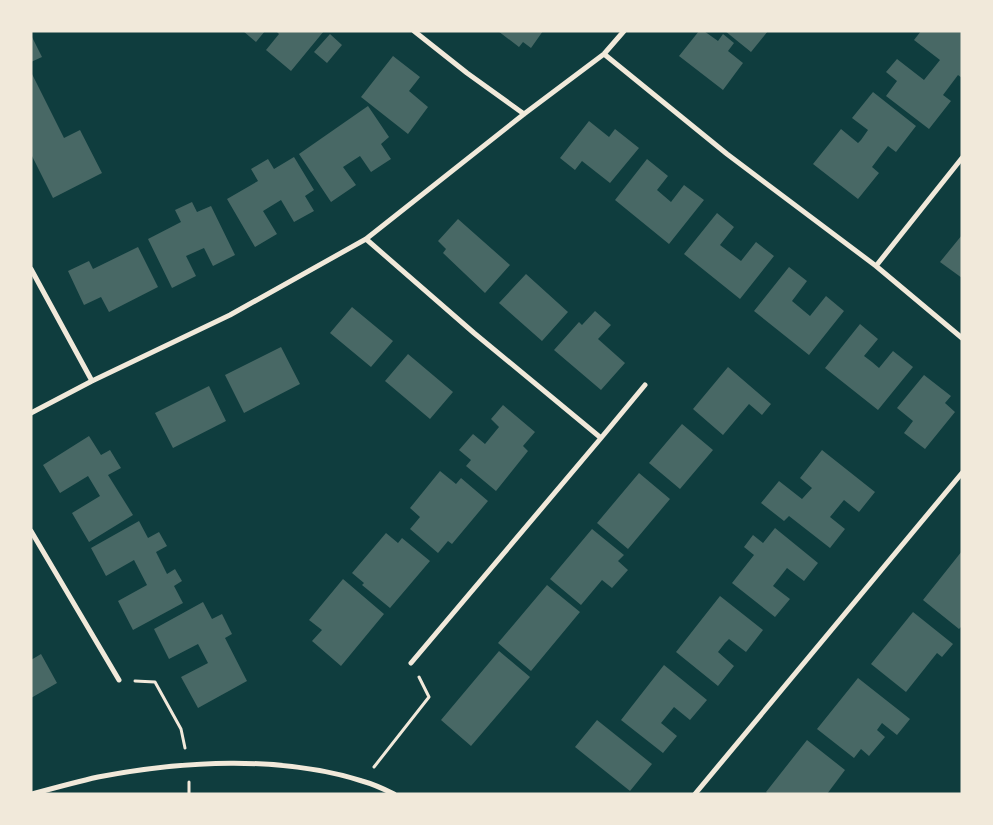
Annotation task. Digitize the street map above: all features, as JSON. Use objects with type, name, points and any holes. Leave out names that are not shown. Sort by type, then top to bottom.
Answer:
[{"type":"street","points":[[414,31],[467,73],[524,114]]},
{"type":"street","points":[[31,413],[92,381],[230,315],[366,239],[524,114],[604,54],[624,31]]},
{"type":"street","points":[[604,54],[728,154],[876,266],[962,338]]},
{"type":"street","points":[[876,266],[962,158]]},
{"type":"street","points":[[366,239],[474,334],[601,438]]},
{"type":"street","points":[[31,270],[92,381]]},
{"type":"street","points":[[412,663],[645,385]]},
{"type":"street","points":[[696,794],[962,473]]},
{"type":"street","points":[[31,531],[119,680]]},
{"type":"street","points":[[32,794],[97,777],[188,765],[247,764],[296,767],[332,773],[363,781],[394,794]]},
{"type":"path","points":[[363,781],[429,697],[412,663]]},
{"type":"path","points":[[119,680],[155,682],[181,729],[188,765],[189,794]]},
{"type":"building","points":[[243,31],[265,31],[256,42]]},
{"type":"building","points":[[276,31],[324,31],[291,71],[266,50],[279,34]]},
{"type":"building","points":[[498,31],[543,31],[531,48],[523,42],[519,47]]},
{"type":"building","points":[[699,31],[704,31],[718,41],[723,34],[734,43],[728,51],[743,63],[723,90],[679,56]]},
{"type":"building","points":[[725,31],[768,31],[751,52]]},
{"type":"building","points":[[921,31],[960,31],[962,33],[962,78],[958,75],[943,95],[951,101],[929,129],[886,96],[897,81],[886,72],[897,59],[924,80],[940,60],[914,40]]},
{"type":"building","points":[[330,34],[342,45],[327,63],[314,52]]},
{"type":"building","points":[[31,35],[42,57],[31,62]]},
{"type":"building","points":[[393,56],[420,77],[409,91],[428,107],[408,134],[361,97]]},
{"type":"building","points":[[31,72],[64,138],[80,130],[102,173],[53,198],[31,154]]},
{"type":"building","points":[[873,92],[916,126],[896,152],[888,146],[872,167],[879,173],[858,199],[813,164],[841,129],[858,143],[861,140],[868,130],[852,118]]},
{"type":"building","points":[[368,106],[389,137],[381,144],[391,159],[371,172],[360,156],[343,167],[356,185],[331,202],[299,154]]},
{"type":"building","points":[[589,121],[609,137],[615,129],[639,148],[610,183],[582,161],[575,170],[560,158]]},
{"type":"building","points":[[294,157],[314,190],[305,196],[314,211],[294,222],[281,200],[263,211],[277,234],[255,247],[227,199],[258,181],[251,169],[268,159],[274,169]]},
{"type":"building","points":[[647,159],[668,176],[657,190],[671,202],[684,185],[704,200],[669,244],[615,200]]},
{"type":"building","points":[[192,202],[197,212],[211,206],[235,255],[213,266],[204,248],[186,256],[196,276],[172,288],[148,239],[181,222],[175,210]]},
{"type":"building","points":[[717,213],[734,227],[720,245],[741,261],[756,242],[774,256],[740,299],[684,254]]},
{"type":"building","points":[[458,219],[510,265],[485,293],[443,253],[446,249],[438,241]]},
{"type":"building","points":[[962,235],[962,278],[940,262]]},
{"type":"building","points":[[138,247],[158,287],[109,312],[101,297],[84,305],[68,271],[89,261],[93,269]]},
{"type":"building","points":[[789,267],[807,281],[792,301],[810,316],[826,296],[844,311],[809,355],[754,311]]},
{"type":"building","points":[[526,274],[568,312],[542,341],[499,303]]},
{"type":"building","points":[[352,307],[393,341],[371,367],[330,333]]},
{"type":"building","points":[[595,311],[611,325],[598,339],[625,363],[601,390],[554,350],[579,322],[582,325]]},
{"type":"building","points":[[860,324],[878,339],[864,356],[879,368],[893,351],[913,367],[878,410],[825,368]]},
{"type":"building","points":[[281,347],[300,384],[244,413],[225,375]]},
{"type":"building","points":[[408,354],[453,392],[430,419],[385,381]]},
{"type":"building","points":[[728,367],[771,404],[762,415],[749,404],[723,435],[693,409]]},
{"type":"building","points":[[924,375],[951,396],[945,403],[955,412],[925,449],[904,433],[913,421],[897,408]]},
{"type":"building","points":[[209,386],[226,421],[173,448],[155,413]]},
{"type":"building","points":[[503,405],[535,432],[523,446],[528,451],[496,491],[466,466],[471,460],[459,450],[473,434],[485,444],[499,427],[491,419]]},
{"type":"building","points":[[682,424],[713,450],[680,489],[649,463]]},
{"type":"building","points":[[89,436],[101,455],[110,450],[121,468],[108,475],[133,515],[89,542],[72,513],[100,496],[88,476],[60,493],[43,465]]},
{"type":"building","points":[[822,450],[875,492],[859,512],[844,500],[830,517],[845,529],[830,548],[789,516],[784,521],[761,503],[779,481],[802,499],[812,488],[800,478]]},
{"type":"building","points":[[440,471],[456,484],[461,478],[488,501],[452,544],[448,541],[438,553],[410,529],[420,517],[410,508]]},
{"type":"building","points":[[639,473],[670,499],[628,549],[597,523]]},
{"type":"building","points":[[139,521],[148,538],[159,532],[167,546],[156,552],[167,574],[175,569],[182,581],[174,586],[183,603],[133,630],[118,601],[147,585],[134,560],[106,576],[91,548]]},
{"type":"building","points":[[775,528],[818,563],[804,581],[787,568],[773,586],[790,599],[775,617],[732,583],[754,555],[744,547],[753,535],[763,543]]},
{"type":"building","points":[[592,529],[624,555],[618,561],[628,570],[612,588],[602,580],[581,605],[550,579]]},
{"type":"building","points":[[386,533],[398,543],[402,538],[430,561],[390,608],[362,585],[364,583],[352,573]]},
{"type":"building","points":[[962,551],[962,626],[959,629],[923,600]]},
{"type":"building","points":[[343,579],[384,614],[341,666],[312,641],[322,630],[309,620]]},
{"type":"building","points":[[547,585],[580,612],[531,671],[498,643]]},
{"type":"building","points":[[720,596],[763,630],[746,652],[729,639],[725,643],[718,652],[734,666],[718,686],[676,652]]},
{"type":"building","points":[[203,602],[212,619],[222,614],[232,634],[225,638],[247,681],[198,708],[181,677],[208,663],[198,644],[169,659],[154,629]]},
{"type":"building","points":[[913,612],[953,644],[942,657],[937,653],[906,692],[871,664]]},
{"type":"building","points":[[499,651],[530,677],[471,746],[441,720]]},
{"type":"building","points":[[41,654],[57,683],[31,698],[31,660]]},
{"type":"building","points":[[664,665],[707,700],[690,720],[674,707],[661,723],[677,736],[663,753],[621,720]]},
{"type":"building","points":[[858,678],[910,719],[897,735],[882,723],[877,730],[885,737],[869,756],[861,749],[854,758],[817,729]]},
{"type":"building","points":[[597,720],[652,764],[630,791],[575,747]]},
{"type":"building","points":[[807,740],[845,770],[827,794],[768,794],[766,792]]}]
